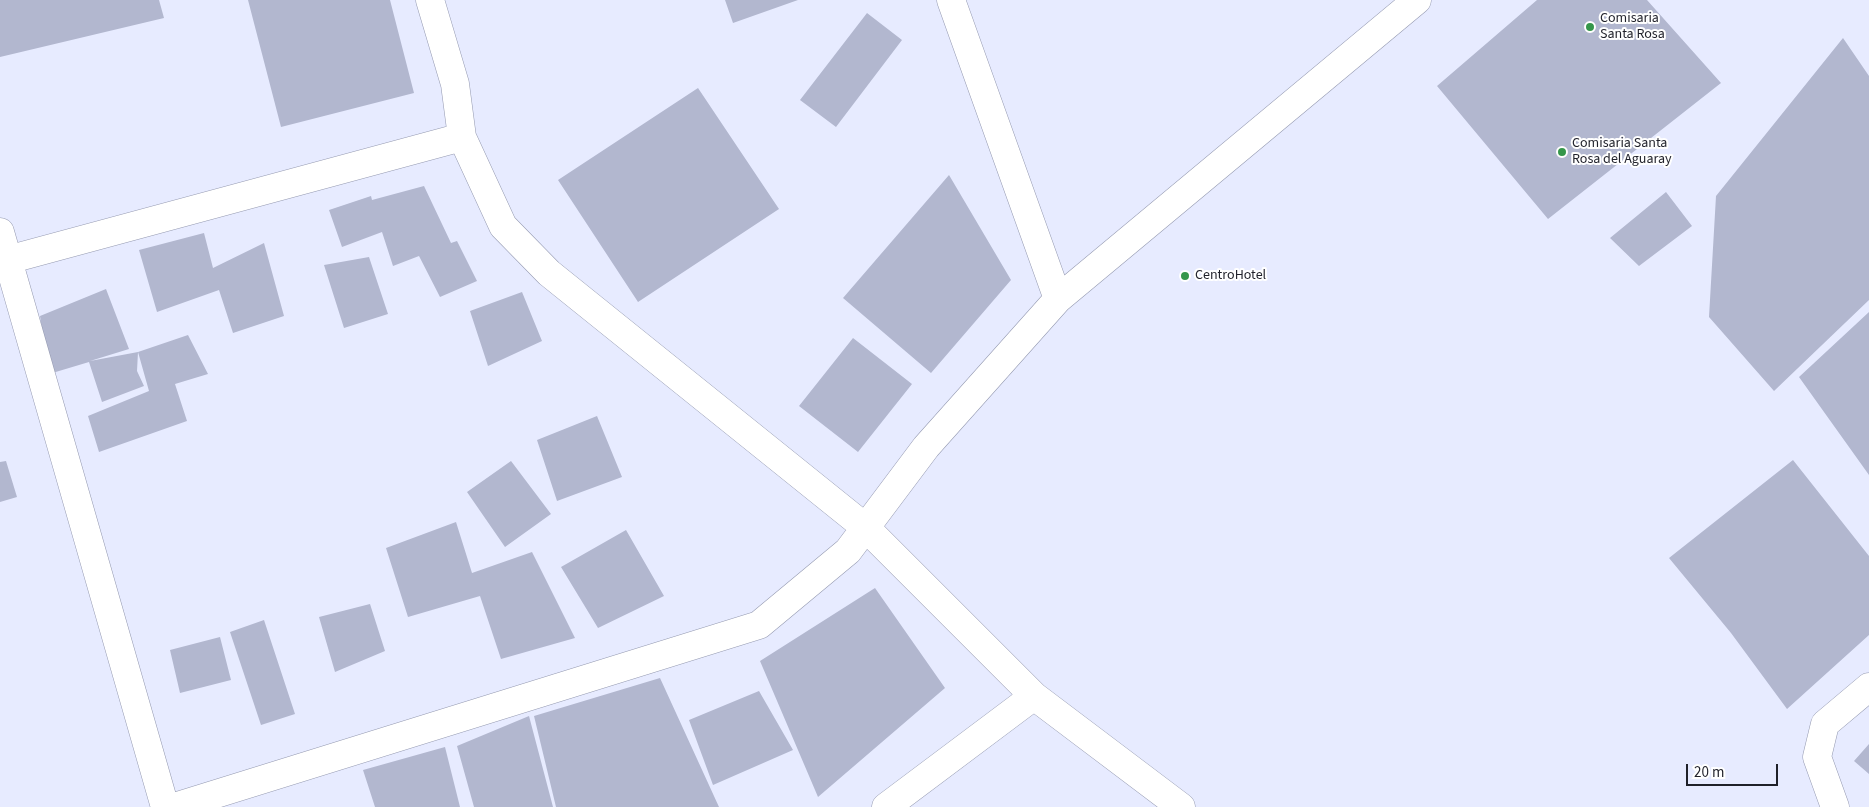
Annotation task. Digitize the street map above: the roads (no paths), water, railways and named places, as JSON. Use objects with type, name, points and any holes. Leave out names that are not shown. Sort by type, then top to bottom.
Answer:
[{"type":"street","points":[[430,0],[455,84],[462,137],[503,226],[549,273],[866,528],[1034,696],[1181,807]]},
{"type":"street","points":[[951,0],[1058,299]]},
{"type":"street","points":[[174,807],[759,625],[848,551],[926,447],[1058,299],[1417,0]]},
{"type":"street","points":[[4,261],[462,137]]},
{"type":"street","points":[[0,232],[4,261],[166,807]]},
{"type":"street","points":[[1835,807],[1817,757],[1825,724],[1869,687]]},
{"type":"street","points":[[886,807],[1034,696]]},
{"type":"place","name":"Comisaria Santa Rosa","points":[[1590,27]]},
{"type":"place","name":"Comisaria Santa Rosa del Aguaray","points":[[1562,152]]},
{"type":"place","name":"CentroHotel","points":[[1185,276]]}]
